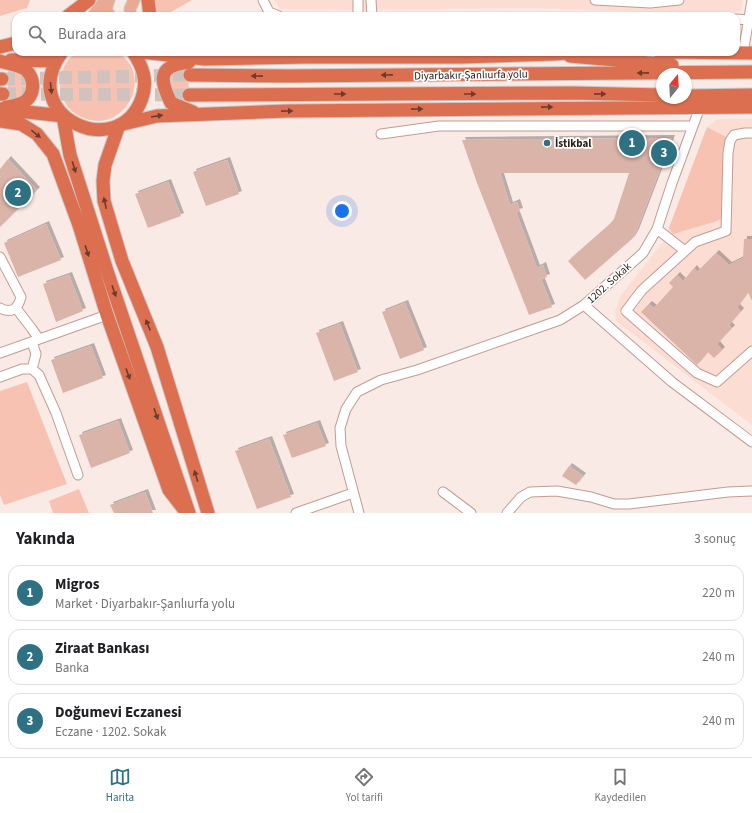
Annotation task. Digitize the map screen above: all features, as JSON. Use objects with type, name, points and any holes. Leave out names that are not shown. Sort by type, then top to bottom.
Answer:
[{"type":"highway","points":[[73,12],[89,0]]},
{"type":"highway","points":[[148,0],[150,12]]},
{"type":"highway","points":[[0,47],[12,44]]},
{"type":"highway","points":[[136,56],[141,63],[145,77],[144,91],[140,105],[131,116],[119,125],[105,165],[103,181],[104,201],[122,261],[157,348],[208,513]]},
{"type":"highway","points":[[178,56],[205,59]]},
{"type":"highway","points":[[197,56],[205,59]]},
{"type":"highway","points":[[197,114],[171,103],[164,87],[166,70],[176,63],[205,59],[363,56]]},
{"type":"highway","points":[[574,56],[738,72]]},
{"type":"highway","points":[[0,61],[59,57]]},
{"type":"highway","points":[[59,57],[51,72],[50,84],[54,101],[63,116],[70,155],[103,259],[188,513]]},
{"type":"highway","points":[[0,61],[27,71],[32,79],[33,86],[29,97],[25,102],[0,108]]},
{"type":"highway","name":"Diyarbakır-Şanlıurfa yolu","points":[[190,75],[298,76],[752,72]]},
{"type":"highway","name":"Diyarbakır-Şanlıurfa yolu","points":[[189,95],[565,93],[656,95]]},
{"type":"highway","points":[[0,108],[63,116],[76,124],[90,129],[105,130],[157,116],[287,110],[577,107],[701,102],[752,95]]},
{"type":"highway","points":[[692,98],[701,102],[752,107]]},
{"type":"highway","points":[[577,107],[656,100]]},
{"type":"highway","points":[[0,121],[21,124],[37,134],[53,154],[79,225],[108,315],[169,490],[188,513]]},
{"type":"main road","points":[[96,12],[105,0]]},
{"type":"main road","points":[[108,12],[106,9],[109,0]]},
{"type":"street","points":[[263,0],[269,12]]},
{"type":"street","points":[[358,0],[358,12]]},
{"type":"street","points":[[372,0],[372,12]]},
{"type":"street","points":[[595,0],[650,3],[679,0]]},
{"type":"street","points":[[747,53],[752,0]]},
{"type":"street","points":[[740,19],[749,20]]},
{"type":"street","name":"1202. Sokak","points":[[701,102],[657,229],[643,253],[584,305],[672,382],[752,442]]},
{"type":"street","points":[[438,109],[439,126]]},
{"type":"street","points":[[382,134],[439,126],[693,126]]},
{"type":"street","points":[[752,133],[734,136],[730,141],[728,153],[726,231],[695,242],[642,290],[626,311],[697,373],[717,382],[752,351]]},
{"type":"street","points":[[657,229],[685,251]]},
{"type":"street","points":[[0,257],[20,297],[19,304],[11,311],[5,311],[0,308]]},
{"type":"street","points":[[359,513],[341,446],[340,428],[346,409],[357,392],[381,380],[417,370],[560,320],[584,305]]},
{"type":"street","points":[[16,308],[32,329],[36,340],[36,354],[32,369]]},
{"type":"street","points":[[0,353],[108,315]]},
{"type":"street","points":[[0,377],[22,369],[32,369],[39,375],[56,413],[78,475]]},
{"type":"street","points":[[507,513],[521,497],[530,492],[557,491],[586,496],[614,504],[629,504],[720,493],[752,491]]},
{"type":"street","points":[[443,492],[471,513]]},
{"type":"street","points":[[296,513],[353,493]]},
{"type":"shaded area","points":[[0,0],[30,0],[27,8],[0,16]]},
{"type":"shaded area","points":[[151,0],[192,0],[171,12],[152,12]]},
{"type":"shaded area","points":[[274,0],[743,0],[741,11],[734,12],[656,12],[529,8],[354,10],[280,9]]},
{"type":"shaded area","points":[[72,56],[121,56],[129,63],[134,77],[134,91],[128,104],[118,114],[105,120],[90,120],[70,110],[62,97],[60,81],[64,66]]},
{"type":"shaded area","points":[[8,67],[18,70],[23,74],[26,85],[23,93],[18,99],[8,101]]},
{"type":"shaded area","points":[[187,67],[190,101],[175,97],[172,94],[169,84],[171,77],[176,70]]},
{"type":"shaded area","points":[[717,119],[752,119],[752,425],[616,321],[615,311],[621,295],[664,241],[707,127]]},
{"type":"shaded area","points":[[707,127],[728,138],[724,146],[721,219],[673,234],[669,228]]},
{"type":"shaded area","points":[[27,382],[67,484],[4,505],[0,495],[0,391]]},
{"type":"shaded area","points":[[79,489],[89,513],[53,513],[49,501]]},
{"type":"building","points":[[672,138],[632,239],[585,280],[568,261],[614,219],[629,173],[500,173],[510,205],[517,202],[520,211],[516,212],[537,268],[543,265],[547,277],[541,279],[552,307],[529,315],[477,183],[462,140]]},
{"type":"building","points":[[8,159],[37,190],[0,227],[0,169]]},
{"type":"building","points":[[227,160],[239,194],[206,206],[193,172]]},
{"type":"building","points":[[168,182],[181,216],[148,228],[135,194]]},
{"type":"building","points":[[46,224],[61,260],[18,277],[4,243]]},
{"type":"building","points":[[744,239],[752,239],[752,301],[748,292],[737,307],[741,311],[729,325],[732,328],[717,344],[722,350],[714,358],[708,352],[697,365],[641,312],[649,304],[654,308],[673,287],[669,283],[677,275],[683,281],[694,268],[697,272],[716,253],[729,265],[743,258]]},
{"type":"building","points":[[69,275],[83,311],[56,322],[43,284]]},
{"type":"building","points":[[405,303],[424,350],[400,359],[382,312]]},
{"type":"building","points":[[340,324],[358,372],[334,381],[316,333]]},
{"type":"building","points":[[91,346],[103,378],[63,393],[51,360]]},
{"type":"building","points":[[118,421],[130,453],[91,468],[79,435]]},
{"type":"building","points":[[317,423],[326,446],[292,458],[283,435]]},
{"type":"building","points":[[269,439],[291,497],[257,509],[235,451]]},
{"type":"building","points":[[569,466],[583,476],[576,485],[562,476]]},
{"type":"building","points":[[145,492],[153,513],[114,513],[110,505]]},
{"type":"tunnel","points":[[2,79],[190,75]]},
{"type":"tunnel","points":[[3,94],[189,95]]},
{"type":"place","name":"İstikbal","points":[[547,143]]},
{"type":"place","name":"Migros","points":[[632,143]]},
{"type":"place","name":"Doğumevi Eczanesi","points":[[664,153]]},
{"type":"place","name":"Ziraat Bankası","points":[[18,193]]}]
